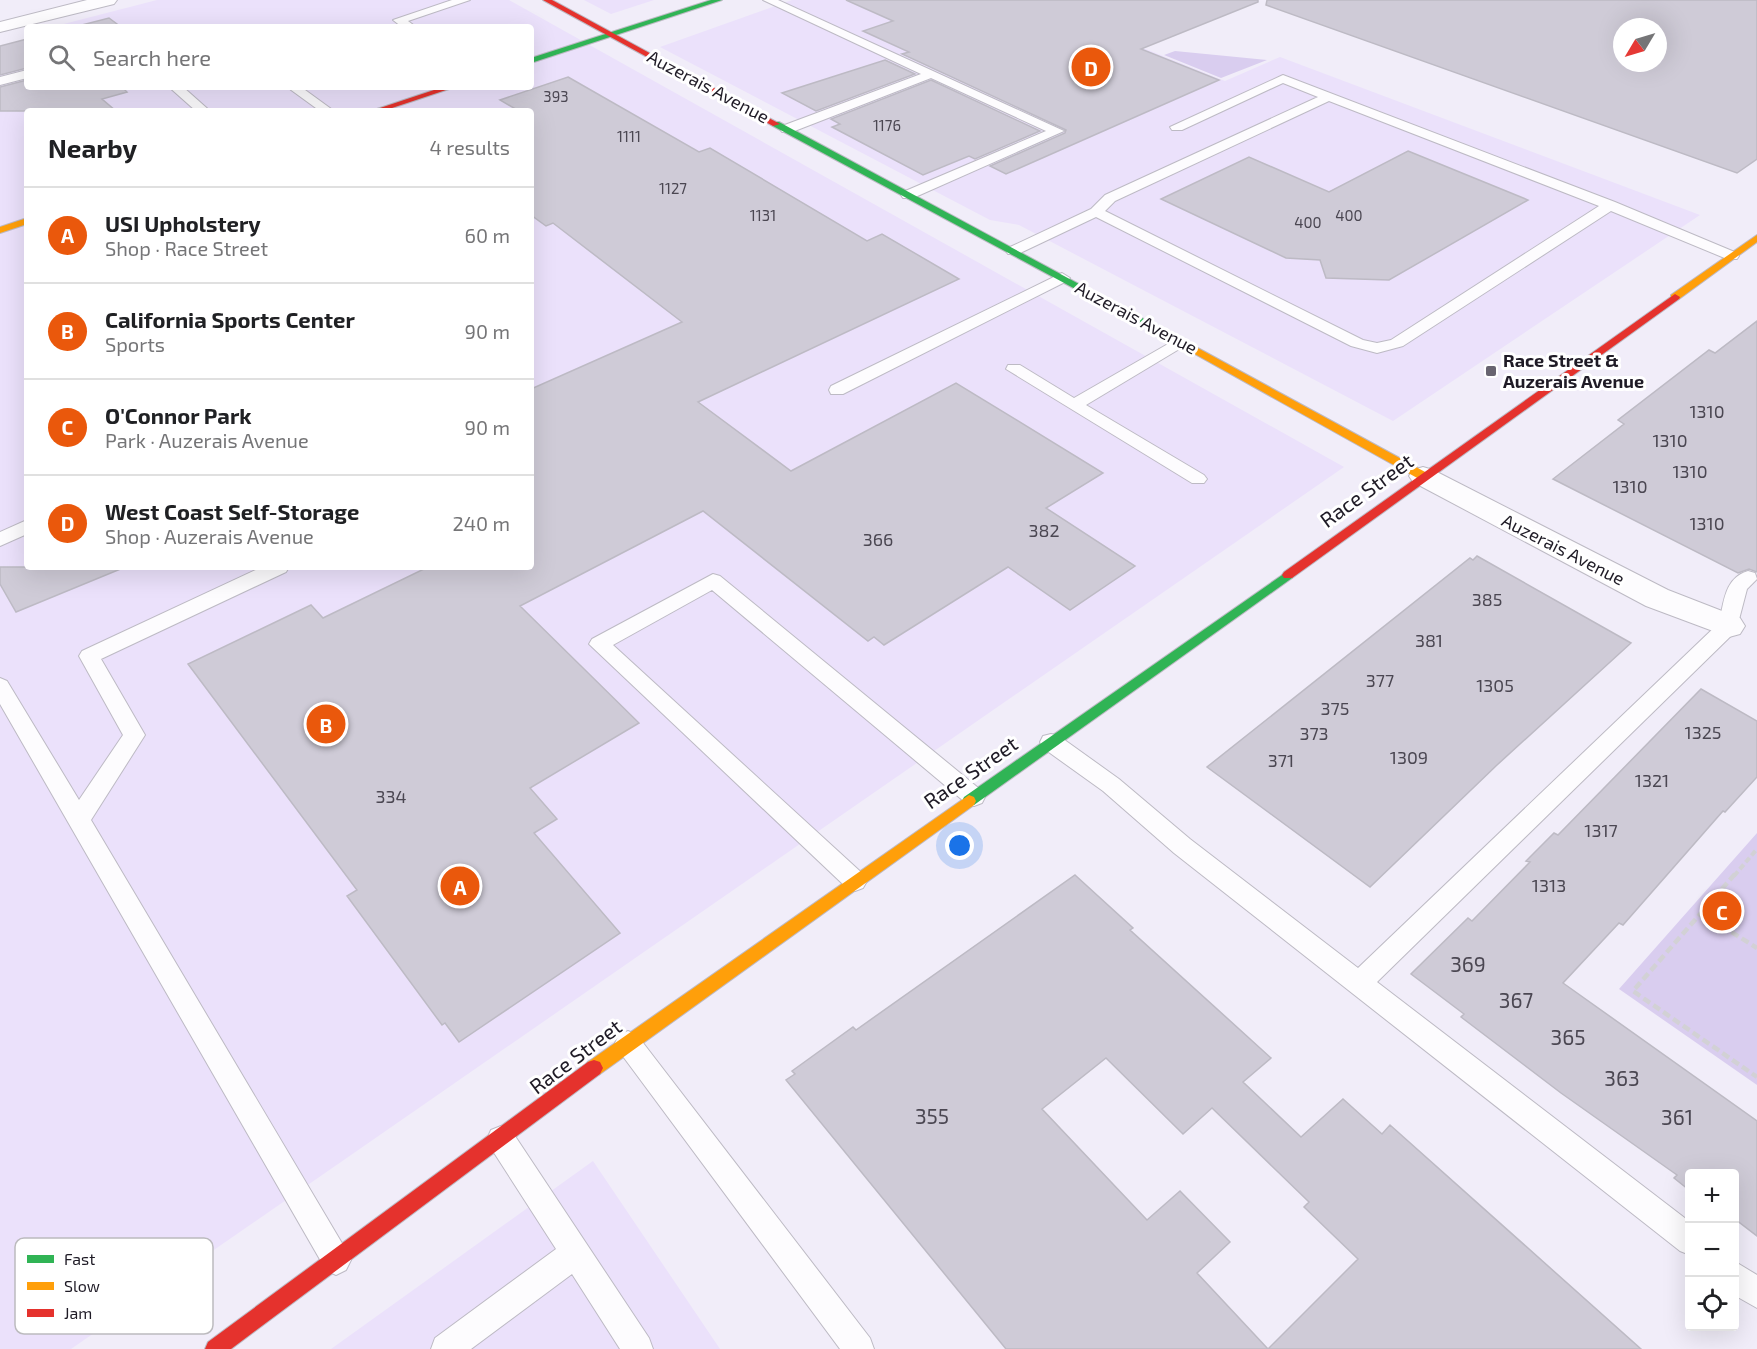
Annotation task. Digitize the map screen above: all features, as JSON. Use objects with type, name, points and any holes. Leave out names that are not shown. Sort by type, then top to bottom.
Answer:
[{"type":"main road","name":"Auzerais Avenue","points":[[547,0],[1424,476]]},
{"type":"main road","points":[[534,61],[718,0]]},
{"type":"main road","points":[[384,108],[442,90]]},
{"type":"main road","points":[[0,230],[24,222]]},
{"type":"main road","name":"Race Street","points":[[215,1349],[628,1043],[1757,238]]},
{"type":"street","points":[[0,27],[108,0]]},
{"type":"street","points":[[8,6],[24,21]]},
{"type":"street","name":"Auzerais Avenue","points":[[1424,476],[1657,598],[1729,626]]},
{"type":"lane","points":[[405,24],[399,20],[464,0]]},
{"type":"lane","points":[[769,0],[1057,131],[908,195]]},
{"type":"lane","points":[[788,129],[932,74]]},
{"type":"lane","points":[[0,81],[24,75]]},
{"type":"lane","points":[[1177,127],[1282,79],[1611,205],[1732,256]]},
{"type":"lane","points":[[179,90],[200,108]]},
{"type":"lane","points":[[297,90],[324,108]]},
{"type":"lane","points":[[1013,251],[1096,212],[1110,198],[1328,97]]},
{"type":"lane","points":[[1096,212],[1357,343],[1377,348],[1397,343],[1611,205]]},
{"type":"lane","points":[[837,390],[1062,278]]},
{"type":"lane","points":[[1074,405],[1180,342]]},
{"type":"lane","points":[[1014,369],[1198,478]]},
{"type":"lane","points":[[0,540],[24,528]]},
{"type":"lane","points":[[79,819],[134,735],[89,656],[273,570]]},
{"type":"lane","points":[[1359,983],[1729,626],[1738,586],[1748,578]]},
{"type":"lane","points":[[855,881],[600,644],[712,580],[974,797]]},
{"type":"lane","points":[[0,686],[336,1260]]},
{"type":"lane","points":[[1051,742],[1111,785],[1182,846],[1685,1237]]},
{"type":"lane","points":[[628,1043],[859,1349]]},
{"type":"lane","points":[[501,1139],[638,1349]]},
{"type":"lane","points":[[446,1349],[576,1252]]},
{"type":"lane","points":[[1735,1277],[1757,1293]]},
{"type":"path","points":[[1757,849],[1633,991],[1757,1077]]},
{"type":"path","points":[[1701,913],[1757,948]]},
{"type":"shaded area","points":[[157,0],[509,0],[1344,467],[213,1251],[213,1238],[15,1238],[15,1334],[93,1334],[71,1349],[0,1349],[0,47],[24,41],[24,90],[534,90],[534,24],[64,24]]},
{"type":"shaded area","points":[[584,0],[654,0],[611,14]]},
{"type":"shaded area","points":[[792,0],[1024,0],[1225,81],[1280,57],[1700,215],[1393,421],[1019,225],[990,220],[660,47]]},
{"type":"shaded area","points":[[1175,51],[1267,60],[1221,78],[1164,55]]},
{"type":"shaded area","points":[[1757,833],[1757,1085],[1619,989]]},
{"type":"shaded area","points":[[593,1161],[720,1349],[331,1349]]},
{"type":"building","points":[[846,0],[1258,0],[1258,2],[1141,49],[1219,80],[1006,174],[990,166],[1065,133],[1066,130],[902,54],[909,52],[863,31],[893,21]]},
{"type":"building","points":[[1267,0],[1757,0],[1757,159],[1737,173],[1266,5]]},
{"type":"building","points":[[109,18],[117,24],[86,24]]},
{"type":"building","points":[[24,40],[24,69],[0,75],[0,46]]},
{"type":"building","points":[[885,60],[915,74],[816,111],[782,93]]},
{"type":"building","points":[[568,77],[699,152],[710,148],[867,241],[882,234],[959,279],[698,402],[791,471],[956,383],[1103,473],[1046,508],[1135,566],[1070,610],[1008,567],[884,645],[874,637],[868,641],[703,511],[520,606],[639,723],[530,788],[557,819],[534,833],[620,933],[459,1042],[445,1023],[442,1025],[347,896],[357,890],[188,664],[311,605],[323,618],[422,570],[534,570],[534,388],[682,322],[553,223],[546,226],[534,217],[534,108],[514,108],[500,100]]},
{"type":"building","points":[[931,80],[1040,131],[975,159],[969,156],[923,175],[832,127],[840,124],[831,119]]},
{"type":"building","points":[[24,81],[24,90],[125,90],[127,92],[102,99],[112,108],[24,108],[24,111],[0,111],[0,87]]},
{"type":"building","points":[[1408,151],[1528,200],[1389,280],[1326,278],[1320,260],[1286,258],[1161,199],[1249,157],[1329,192]]},
{"type":"building","points":[[1757,321],[1757,572],[1749,569],[1738,573],[1553,479],[1624,424],[1618,420],[1709,350],[1715,353]]},
{"type":"building","points":[[1477,556],[1631,643],[1497,765],[1370,887],[1207,767],[1470,558],[1473,560]]},
{"type":"building","points":[[0,567],[24,567],[24,570],[118,570],[16,612],[0,584]]},
{"type":"building","points":[[1701,689],[1757,721],[1757,777],[1725,812],[1723,811],[1623,925],[1619,923],[1563,983],[1757,1121],[1757,1236],[1739,1222],[1739,1169],[1685,1169],[1685,1187],[1674,1178],[1677,1175],[1561,1093],[1461,1017],[1464,1014],[1411,974],[1468,918],[1472,921],[1530,862],[1526,861],[1554,833],[1558,835]]},
{"type":"building","points":[[1075,875],[1133,928],[1130,930],[1271,1058],[1243,1082],[1301,1137],[1343,1099],[1382,1134],[1390,1125],[1641,1349],[1268,1349],[1006,1349],[786,1080],[795,1074],[792,1071],[853,1027],[856,1030]],"holes":[[[1106,1058],[1183,1134],[1212,1108],[1309,1202],[1304,1207],[1358,1259],[1268,1349],[1197,1273],[1230,1242],[1180,1191],[1147,1220],[1042,1109]]]},
{"type":"traffic: fast","points":[[534,60],[718,0]]},
{"type":"traffic: fast","points":[[776,124],[1172,337]]},
{"type":"traffic: fast","points":[[969,801],[1288,575]]},
{"type":"traffic: slow","points":[[0,230],[24,222]]},
{"type":"traffic: slow","points":[[1675,297],[1757,238]]},
{"type":"traffic: slow","points":[[1172,337],[1423,476]]},
{"type":"traffic: slow","points":[[594,1068],[969,801]]},
{"type":"traffic: jam","points":[[547,0],[776,124]]},
{"type":"traffic: jam","points":[[384,108],[442,90]]},
{"type":"traffic: jam","points":[[1288,575],[1675,297]]},
{"type":"traffic: jam","points":[[215,1349],[594,1068]]},
{"type":"place","name":"West Coast Self-Storage","points":[[1091,67]]},
{"type":"place","name":"Race Street & Auzerais Avenue","points":[[1491,371]]},
{"type":"place","name":"California Sports Center","points":[[326,724]]},
{"type":"place","name":"USI Upholstery","points":[[460,886]]},
{"type":"place","name":"O'Connor Park","points":[[1722,911]]}]
